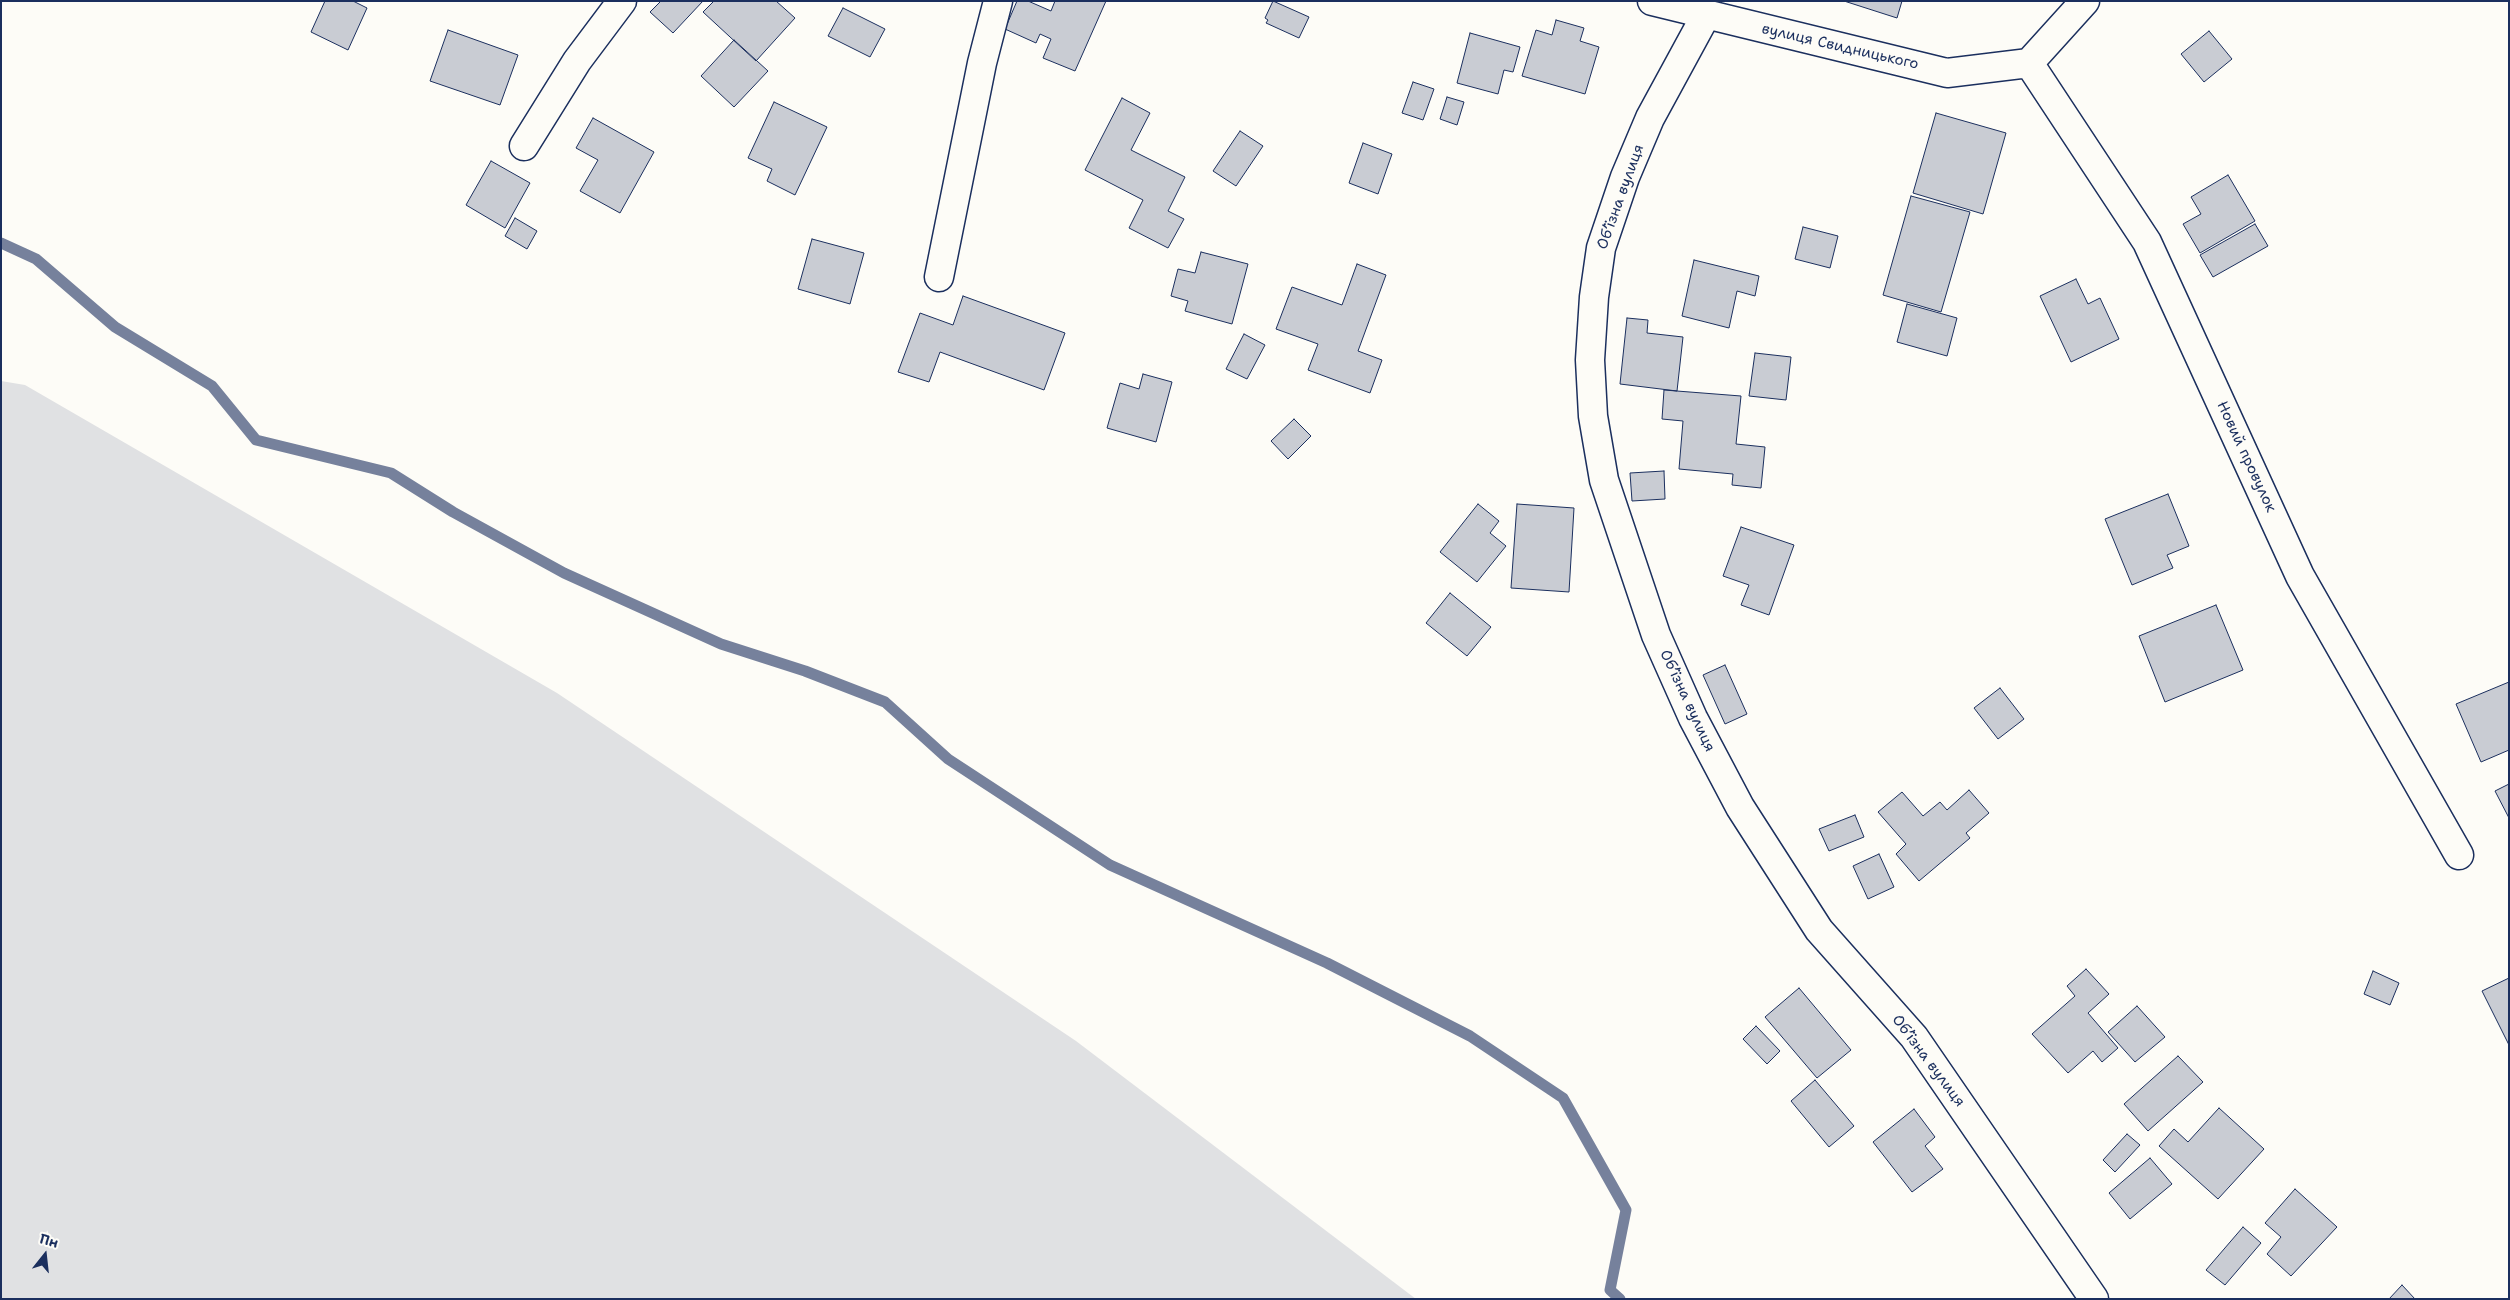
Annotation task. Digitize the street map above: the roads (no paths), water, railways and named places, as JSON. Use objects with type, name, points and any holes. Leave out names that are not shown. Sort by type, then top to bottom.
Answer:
[{"type":"street","points":[[524,146],[577,61],[622,1]]},
{"type":"street","points":[[939,277],[982,63],[998,1]]},
{"type":"street","name":"вулиця Свидницького","points":[[1652,1],[1947,72],[2029,63]]},
{"type":"street","points":[[2029,63],[2085,1]]},
{"type":"street","name":"Обʼїзна вулиця","points":[[1706,15],[1650,118],[1625,177],[1601,248],[1594,297],[1590,360],[1593,416],[1604,480],[1656,635],[1693,718],[1740,807],[1819,930],[1914,1037],[2094,1299]]},
{"type":"street","name":"Новий провулок","points":[[2029,63],[2147,242],[2300,576],[2459,855]]},
{"type":"waterway","points":[[1,243],[36,259],[115,327],[212,386],[256,440],[391,473],[453,512],[564,573],[721,644],[805,671],[885,702],[948,759],[1110,865],[1327,963],[1470,1036],[1563,1098],[1626,1210],[1610,1290],[1620,1299]]}]
